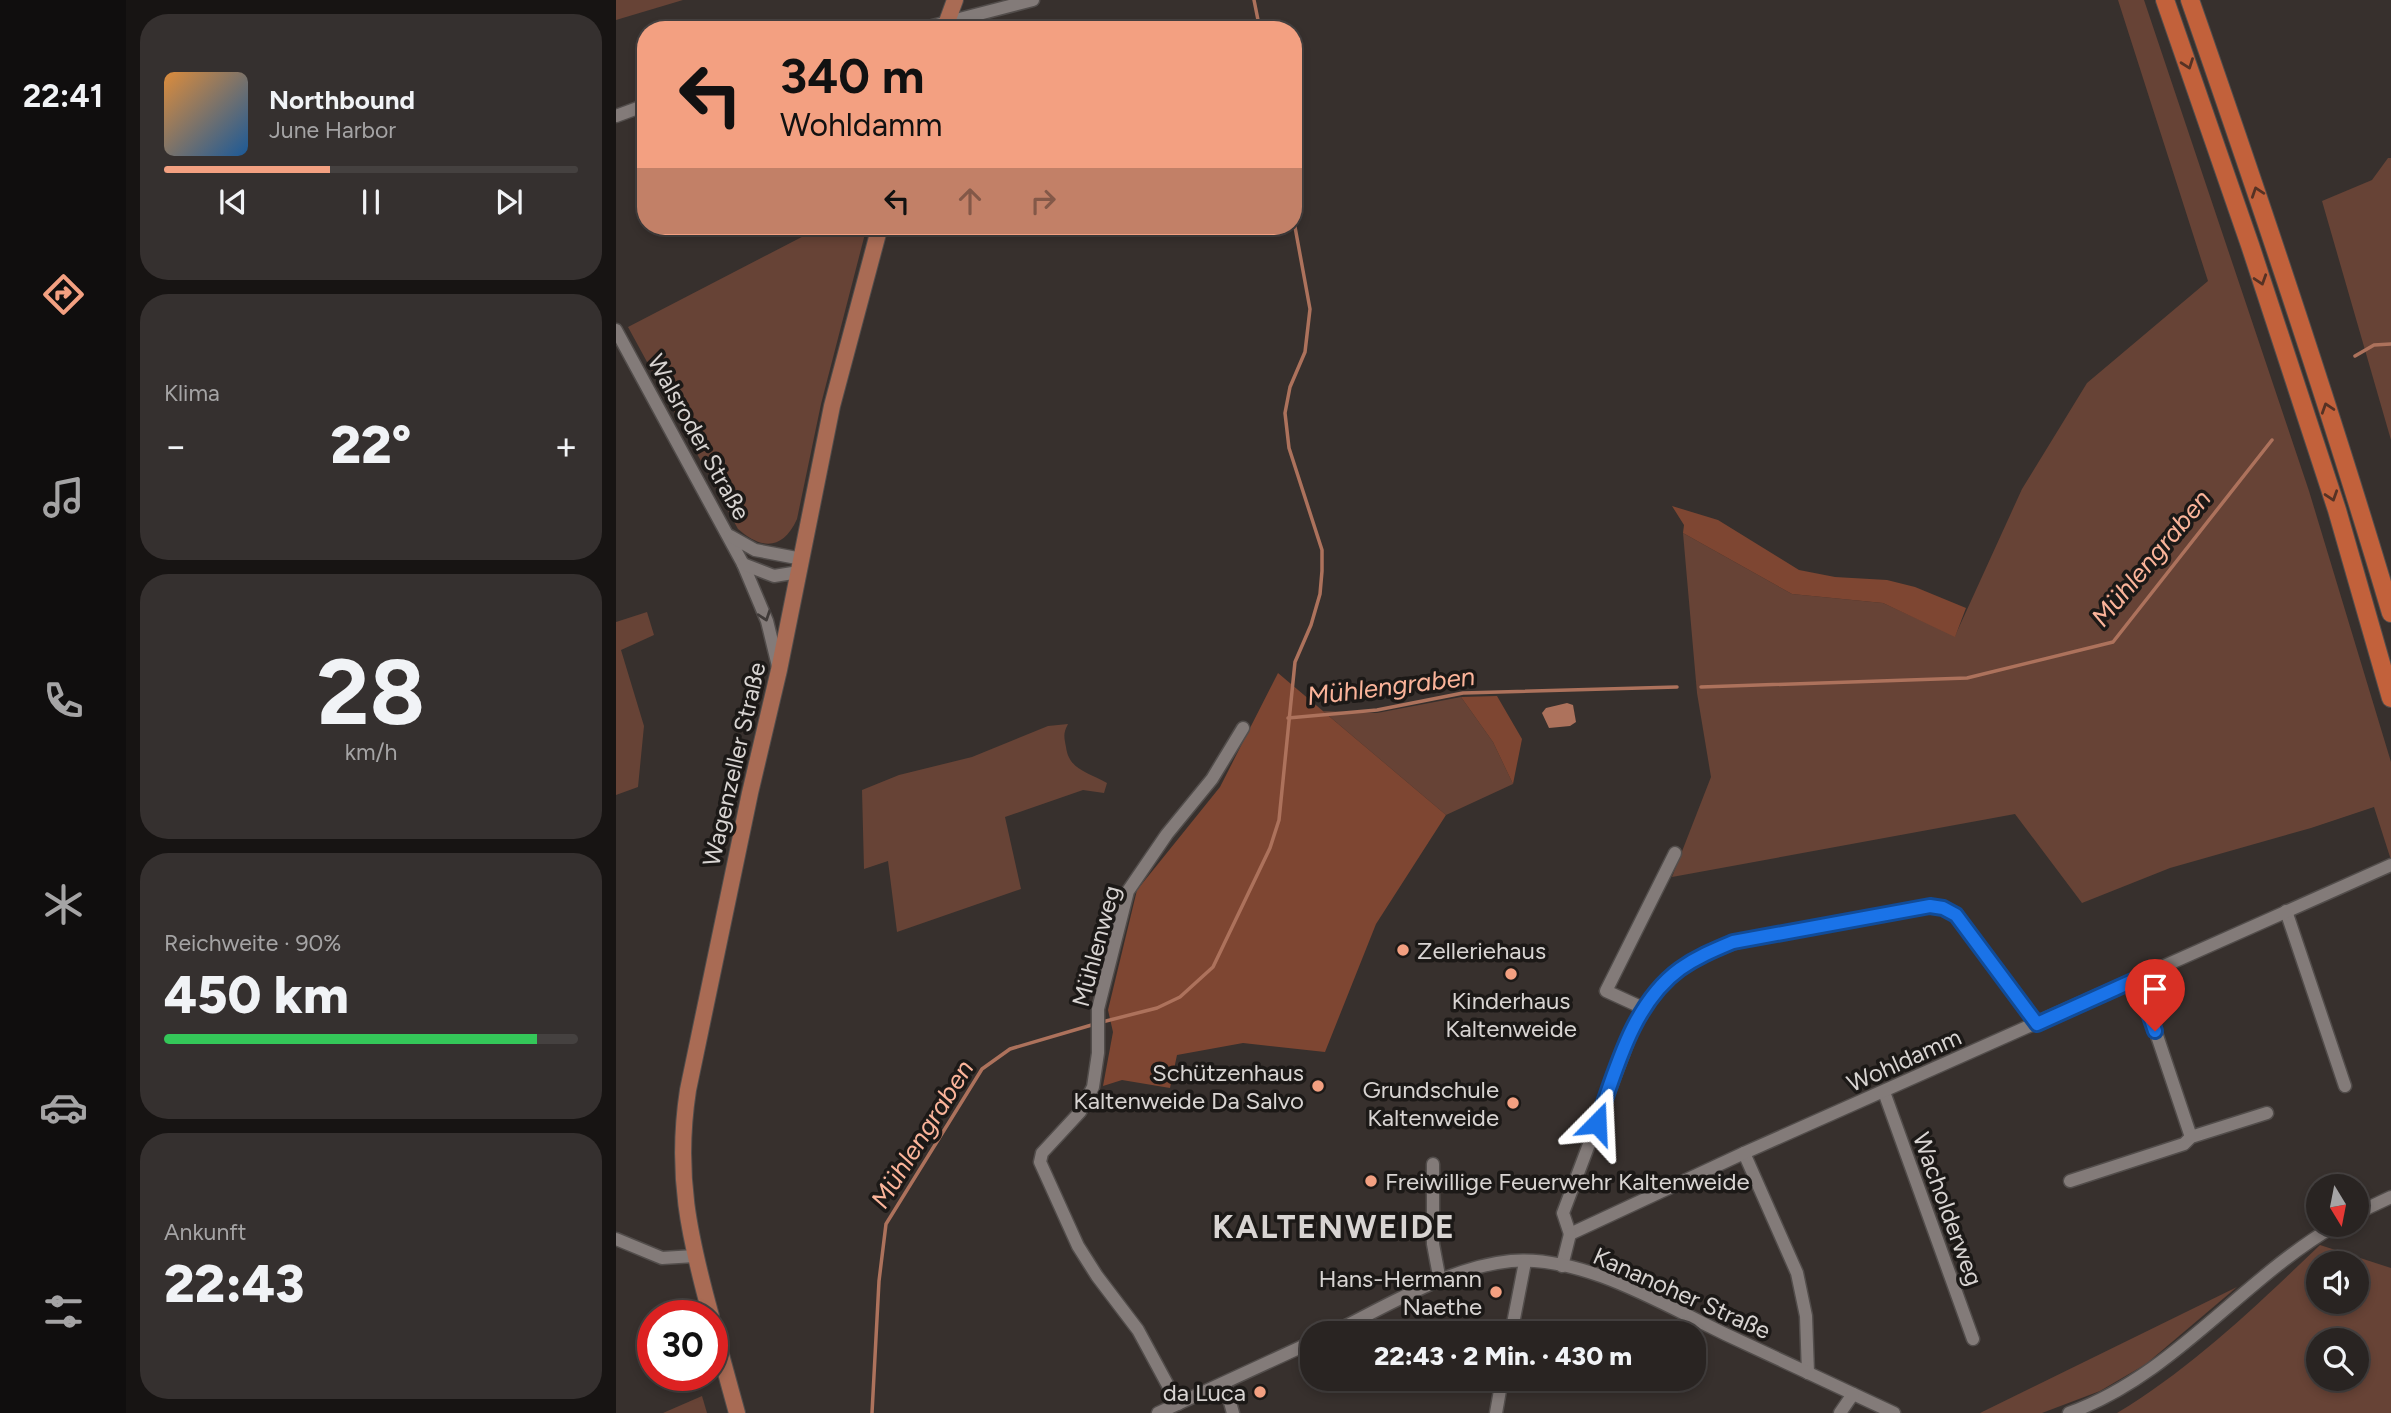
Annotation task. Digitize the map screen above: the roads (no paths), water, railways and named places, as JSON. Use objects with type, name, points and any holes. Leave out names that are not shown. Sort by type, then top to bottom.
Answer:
[{"type":"highway","points":[[2165,0],[2250,245],[2337,510],[2391,698]]},
{"type":"highway","points":[[2190,0],[2280,262],[2359,504],[2391,613]]},
{"type":"main road","points":[[948,21],[955,0]]},
{"type":"main road","name":"Wagenzeller Straße","points":[[706,1300],[685,1201],[681,1162],[682,1129],[688,1090],[750,793],[779,670],[832,406],[878,235]]},
{"type":"main road","points":[[728,1380],[737,1413]]},
{"type":"street","points":[[963,21],[1033,0]]},
{"type":"street","points":[[616,116],[637,109]]},
{"type":"street","name":"Walsroder Straße","points":[[616,330],[743,564],[767,621],[779,670]]},
{"type":"street","points":[[729,536],[755,550],[801,565]]},
{"type":"street","points":[[743,564],[774,576],[801,565]]},
{"type":"street","name":"Mühlenweg","points":[[1178,1404],[1138,1330],[1078,1246],[1040,1162],[1042,1153],[1080,1112],[1093,1087],[1098,1053],[1097,1024],[1105,977],[1128,891],[1167,834],[1212,779],[1243,728]]},
{"type":"street","points":[[1643,1008],[1606,991],[1675,853]]},
{"type":"street","name":"Wohldamm","points":[[1570,1234],[1744,1153],[1884,1093],[2391,865]]},
{"type":"street","points":[[1562,1266],[1570,1234],[1563,1213],[1633,1028],[1643,1008],[1678,971],[1703,954],[1733,942],[1930,906],[1943,908],[1956,915],[2037,1024]]},
{"type":"street","points":[[2286,911],[2346,1086]]},
{"type":"street","points":[[2137,979],[2191,1137]]},
{"type":"street","name":"Wacholderweg","points":[[1884,1093],[1973,1339]]},
{"type":"street","points":[[2070,1181],[2184,1144],[2191,1137],[2267,1113]]},
{"type":"street","points":[[1744,1153],[1797,1273],[1805,1316],[1808,1373]]},
{"type":"street","points":[[1433,1164],[1433,1244],[1440,1281]]},
{"type":"street","points":[[2370,1207],[2391,1197]]},
{"type":"street","points":[[2069,1413],[2116,1391],[2146,1372],[2281,1262],[2318,1237]]},
{"type":"street","points":[[616,1239],[662,1258],[695,1256]]},
{"type":"street","name":"Kananoher Straße","points":[[1356,1321],[1440,1281],[1482,1266],[1512,1261],[1562,1266],[1602,1276],[1894,1413]]},
{"type":"street","points":[[1514,1321],[1525,1262]]},
{"type":"street","points":[[1158,1413],[1300,1348]]},
{"type":"street","points":[[1225,1384],[1233,1413]]},
{"type":"street","points":[[1496,1413],[1500,1391]]},
{"type":"street","points":[[1840,1413],[1853,1394]]},
{"type":"waterway","points":[[1254,0],[1258,21]]},
{"type":"waterway","points":[[1102,1022],[1157,1008],[1180,997],[1213,967],[1270,848],[1279,820],[1295,662],[1311,625],[1320,594],[1322,571],[1322,550],[1289,448],[1285,413],[1290,387],[1305,352],[1310,309],[1296,235]]},
{"type":"waterway","name":"Mühlengraben","points":[[2355,356],[2374,345],[2391,344]]},
{"type":"waterway","name":"Mühlengraben","points":[[1701,687],[1967,678],[2113,642],[2272,440]]},
{"type":"waterway","name":"Mühlengraben","points":[[1288,718],[1377,710],[1463,693],[1677,687]]},
{"type":"waterway","name":"Mühlengraben","points":[[872,1413],[879,1281],[886,1224],[982,1069],[1010,1049],[1095,1024]]},
{"type":"place","name":"Zelleriehaus","points":[[1403,950]]},
{"type":"place","name":"Kinderhaus Kaltenweide","points":[[1511,974]]},
{"type":"place","name":"Schützenhaus Kaltenweide Da Salvo","points":[[1318,1086]]},
{"type":"place","name":"Grundschule Kaltenweide","points":[[1513,1103]]},
{"type":"place","name":"Freiwillige Feuerwehr Kaltenweide","points":[[1371,1181]]},
{"type":"place","name":"Hans-Hermann Naethe","points":[[1496,1292]]},
{"type":"place","name":"da Luca","points":[[1260,1392]]},
{"type":"district","name":"KALTENWEIDE","points":[[1334,1227]]}]
